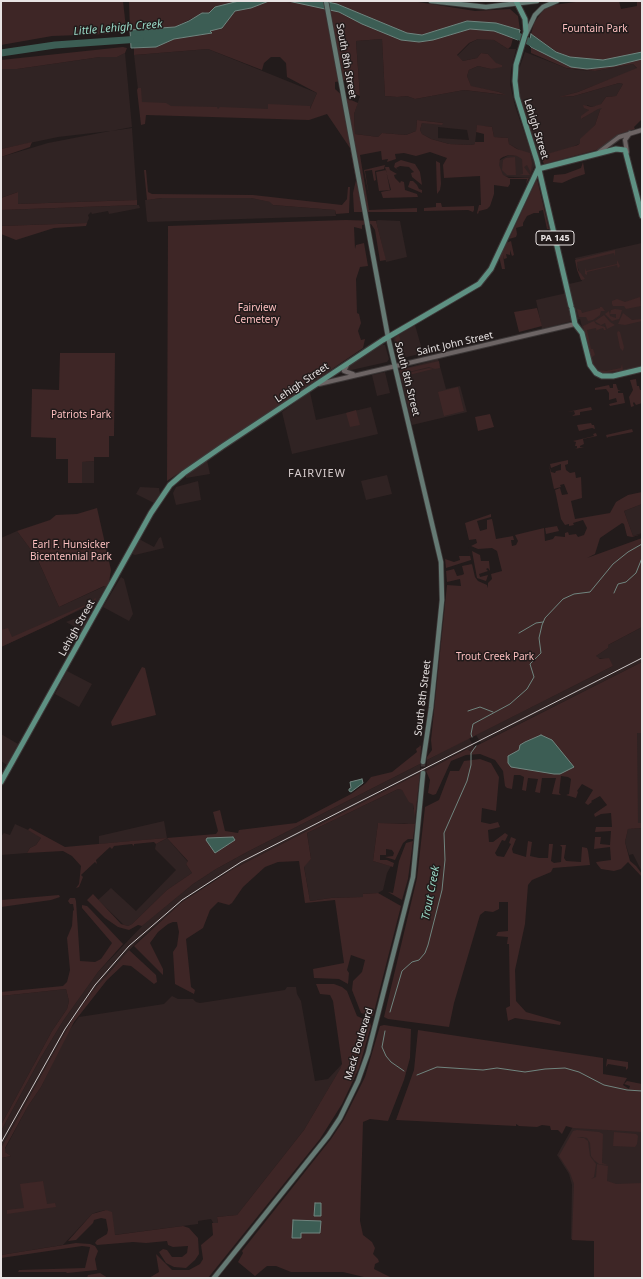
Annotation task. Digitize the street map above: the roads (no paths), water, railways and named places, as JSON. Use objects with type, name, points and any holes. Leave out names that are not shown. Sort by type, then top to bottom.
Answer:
[{"type":"main road","name":"South 8th Street","points":[[326,1],[388,337],[439,551],[443,593],[423,762]]},
{"type":"main road","points":[[431,1],[486,7],[516,2],[537,1]]},
{"type":"main road","points":[[486,7],[496,5],[503,1]]},
{"type":"main road","points":[[526,33],[530,23],[539,11],[557,1]]},
{"type":"main road","name":"Lehigh Street","points":[[1,782],[164,493],[184,473],[356,358],[388,337],[468,292],[484,280],[491,269],[538,169],[535,154],[515,89],[516,65],[526,33],[525,19],[516,2]]},
{"type":"main road","points":[[538,169],[616,148],[621,148],[627,152],[642,216]]},
{"type":"main road","name":"PA 145","points":[[538,169],[576,324],[582,333],[590,365],[598,375],[613,376],[642,369]]},
{"type":"main road","name":"Mack Boulevard","points":[[214,1278],[328,1136],[342,1114],[358,1082],[370,1047],[413,877],[423,773]]},
{"type":"street","points":[[597,154],[619,137],[642,130]]},
{"type":"street","points":[[627,152],[625,137],[632,132]]},
{"type":"street","name":"Saint John Street","points":[[316,385],[576,324]]},
{"type":"street","points":[[356,358],[345,366],[344,371],[350,374],[360,374]]},
{"type":"waterway","name":"Little Lehigh Creek","points":[[510,32],[538,46]]},
{"type":"waterway","name":"Little Lehigh Creek","points":[[1,53],[55,45],[140,39]]},
{"type":"waterway","name":"Trout Creek","points":[[472,737],[471,734],[473,724],[510,704],[527,689],[534,677],[530,664],[541,653],[539,638],[545,618],[563,599],[574,594],[590,592],[613,564],[628,552],[642,544]]},
{"type":"waterway","points":[[614,593],[618,584],[626,582],[636,573],[642,558]]},
{"type":"waterway","points":[[519,633],[536,623],[543,622]]},
{"type":"waterway","points":[[468,711],[480,707],[493,712]]},
{"type":"waterway","name":"Trout Creek","points":[[390,1012],[402,971],[412,962],[419,960],[425,953],[428,945],[442,890],[445,860],[444,833],[467,781],[471,765],[471,753],[476,746]]},
{"type":"waterway","name":"Trout Creek","points":[[385,1031],[382,1047],[386,1056],[391,1062],[404,1071]]},
{"type":"waterway","name":"Trout Creek","points":[[417,1075],[437,1067],[483,1070],[497,1068],[525,1072],[565,1068],[579,1072],[604,1085],[627,1090],[642,1091]]},
{"type":"tunnel","points":[[423,762],[423,773]]},
{"type":"railway","points":[[1,1143],[65,1029],[95,985],[129,946],[182,900],[241,862],[642,658]]},
{"type":"district","name":"FAIRVIEW","points":[[317,474]]},
{"type":"park label","name":"Fountain Park","points":[[595,29]]},
{"type":"park label","name":"Fairview Cemetery","points":[[257,314]]},
{"type":"park label","name":"Patriots Park","points":[[81,415]]},
{"type":"park label","name":"Earl F. Hunsicker Bicentennial Park","points":[[71,550]]},
{"type":"park label","name":"Trout Creek Park","points":[[495,657]]}]
